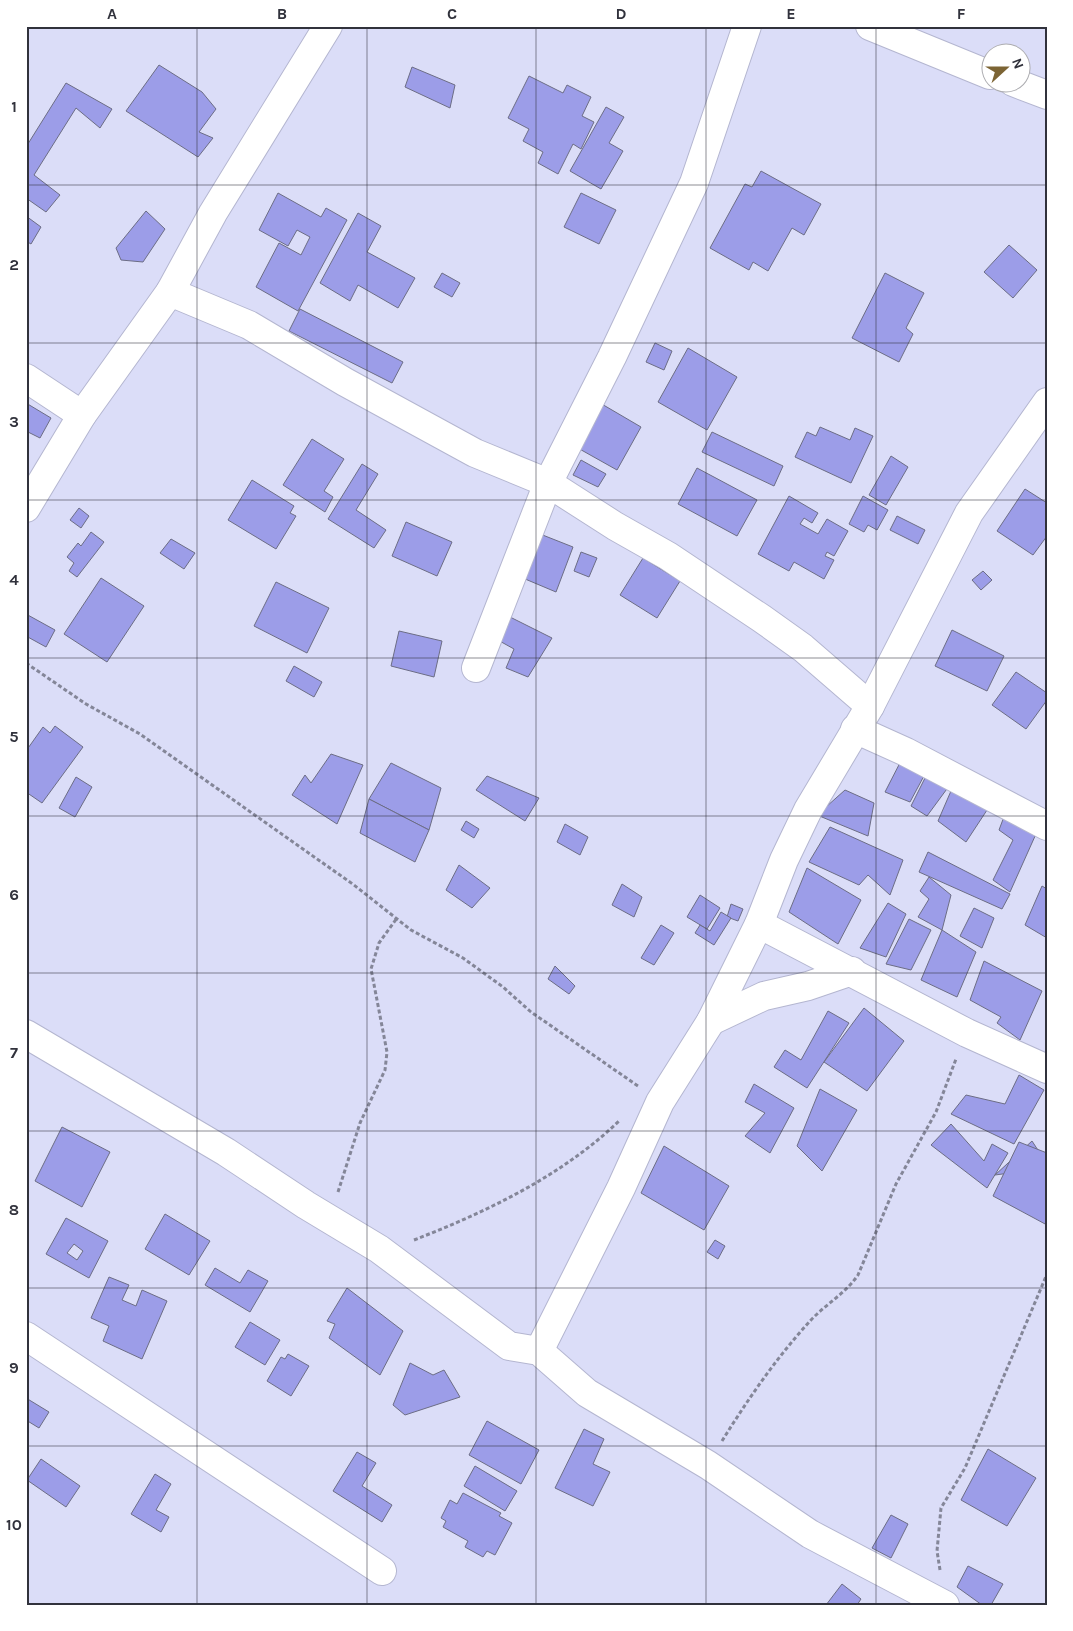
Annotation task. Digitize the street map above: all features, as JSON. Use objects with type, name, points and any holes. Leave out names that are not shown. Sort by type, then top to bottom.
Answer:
[{"type":"street","points":[[26,508],[82,415],[170,292],[213,213],[328,26]]},
{"type":"street","points":[[476,668],[548,483],[612,357],[694,183],[747,26]]},
{"type":"street","points":[[870,26],[980,70]]},
{"type":"street","points":[[1030,88],[1047,95]]},
{"type":"street","points":[[170,292],[248,325],[345,382],[476,453],[548,483],[615,526],[668,556],[754,613],[803,648],[870,706]]},
{"type":"street","points":[[26,378],[82,415]]},
{"type":"street","points":[[539,1351],[622,1188],[660,1102],[711,1021],[759,924],[784,860],[808,810],[870,706],[969,513],[1047,402]]},
{"type":"street","points":[[855,729],[906,752],[1047,826]]},
{"type":"street","points":[[759,924],[852,971],[967,1033],[1047,1069]]},
{"type":"street","points":[[711,1021],[764,996],[808,986],[852,971]]},
{"type":"street","points":[[26,1034],[218,1148],[379,1250],[509,1346],[539,1351],[587,1393],[708,1465],[810,1534],[945,1605]]},
{"type":"street","points":[[26,1336],[382,1571]]},
{"type":"path","points":[[26,663],[86,704],[140,734],[354,885],[411,930],[463,958],[503,987],[531,1012],[660,1102]]},
{"type":"path","points":[[328,1218],[346,1172],[360,1123],[385,1070],[387,1052],[371,969],[379,943],[397,918]]},
{"type":"path","points":[[708,1465],[753,1392],[790,1344],[813,1318],[853,1283],[896,1184],[936,1112],[967,1033]]},
{"type":"path","points":[[379,1250],[408,1242],[452,1225],[506,1200],[564,1164],[622,1116]]},
{"type":"path","points":[[941,1573],[937,1551],[941,1508],[965,1468],[1047,1274]]},
{"type":"building","points":[[159,65],[202,92],[216,109],[199,132],[213,138],[198,157],[126,111]]},
{"type":"building","points":[[412,67],[455,85],[450,108],[405,87]]},
{"type":"building","points":[[529,76],[563,93],[567,85],[591,97],[582,116],[594,122],[581,149],[573,144],[558,174],[538,163],[543,152],[523,141],[529,129],[508,118]]},
{"type":"building","points":[[66,83],[112,109],[100,128],[76,108],[34,175],[60,195],[46,212],[26,198],[26,147]]},
{"type":"building","points":[[606,107],[624,117],[609,143],[623,151],[601,189],[570,171]]},
{"type":"building","points":[[761,171],[821,204],[804,235],[792,228],[768,271],[753,262],[749,270],[710,248],[745,184],[752,187]]},
{"type":"building","points":[[278,193],[321,217],[326,208],[347,220],[298,311],[256,287],[279,243],[301,255],[310,237],[297,230],[288,246],[259,230]]},
{"type":"building","points":[[581,193],[616,210],[599,244],[564,227]]},
{"type":"building","points":[[146,211],[165,229],[143,262],[121,260],[116,248]]},
{"type":"building","points":[[358,213],[381,226],[367,252],[415,278],[398,308],[358,285],[350,301],[320,283]]},
{"type":"building","points":[[26,216],[41,227],[31,244],[26,241]]},
{"type":"building","points":[[1009,245],[1037,270],[1013,298],[984,272]]},
{"type":"building","points":[[442,273],[460,283],[452,297],[434,287]]},
{"type":"building","points":[[885,273],[924,293],[906,328],[913,334],[899,362],[852,338]]},
{"type":"building","points":[[300,309],[403,362],[392,383],[289,331]]},
{"type":"building","points":[[655,343],[672,351],[664,370],[646,362]]},
{"type":"building","points":[[688,348],[737,377],[707,430],[658,402]]},
{"type":"building","points":[[26,403],[51,418],[40,438],[26,431]]},
{"type":"building","points":[[600,403],[641,427],[617,470],[576,447]]},
{"type":"building","points":[[820,427],[850,440],[855,428],[873,436],[851,483],[795,457],[807,432],[816,436]]},
{"type":"building","points":[[712,432],[783,466],[774,486],[702,452]]},
{"type":"building","points":[[312,439],[344,459],[324,491],[333,497],[325,512],[283,485]]},
{"type":"building","points":[[891,456],[908,467],[886,505],[869,495]]},
{"type":"building","points":[[581,460],[606,474],[598,487],[573,475]]},
{"type":"building","points":[[362,464],[378,474],[356,510],[386,530],[374,548],[328,519]]},
{"type":"building","points":[[697,468],[757,500],[737,536],[678,504]]},
{"type":"building","points":[[252,480],[294,506],[290,513],[296,516],[276,549],[228,520]]},
{"type":"building","points":[[1025,489],[1047,503],[1047,536],[1033,555],[997,531]]},
{"type":"building","points":[[789,496],[818,513],[812,523],[804,518],[800,524],[818,534],[827,519],[848,531],[834,556],[827,552],[825,556],[834,560],[824,579],[794,562],[789,571],[758,554]]},
{"type":"building","points":[[863,496],[888,510],[877,530],[868,525],[864,532],[849,524]]},
{"type":"building","points":[[79,508],[89,516],[81,528],[70,520]]},
{"type":"building","points":[[897,516],[925,530],[918,544],[890,530]]},
{"type":"building","points":[[406,522],[452,542],[437,576],[392,556]]},
{"type":"building","points":[[91,532],[104,542],[77,577],[69,571],[74,563],[67,557],[78,543],[81,546]]},
{"type":"building","points":[[535,532],[573,547],[556,592],[518,576]]},
{"type":"building","points":[[171,539],[195,553],[184,569],[160,553]]},
{"type":"building","points":[[581,552],[597,558],[589,577],[574,571]]},
{"type":"building","points":[[643,558],[680,581],[657,618],[620,595]]},
{"type":"building","points":[[983,571],[992,580],[981,590],[972,580]]},
{"type":"building","points":[[101,578],[144,606],[107,662],[64,634]]},
{"type":"building","points":[[276,582],[329,608],[307,653],[254,626]]},
{"type":"building","points":[[26,614],[55,630],[46,647],[26,636]]},
{"type":"building","points":[[506,615],[552,638],[528,677],[506,668],[514,649],[496,639]]},
{"type":"building","points":[[952,630],[1004,656],[987,691],[935,666]]},
{"type":"building","points":[[399,631],[442,641],[434,677],[391,666]]},
{"type":"building","points":[[294,666],[322,682],[314,697],[286,681]]},
{"type":"building","points":[[1016,672],[1047,693],[1047,700],[1026,729],[992,705]]},
{"type":"building","points":[[55,726],[83,747],[42,803],[26,792],[26,751],[43,727],[50,733]]},
{"type":"building","points":[[331,754],[363,765],[337,824],[292,795],[305,775],[311,783]]},
{"type":"building","points":[[904,755],[925,774],[910,802],[885,792]]},
{"type":"building","points":[[391,763],[441,788],[429,830],[369,799]]},
{"type":"building","points":[[929,770],[952,782],[927,816],[911,806]]},
{"type":"building","points":[[487,776],[539,798],[525,821],[476,790]]},
{"type":"building","points":[[76,777],[92,787],[75,817],[59,808]]},
{"type":"building","points":[[954,784],[991,804],[966,842],[938,821]]},
{"type":"building","points":[[845,790],[874,803],[868,836],[817,815]]},
{"type":"building","points":[[369,799],[429,830],[415,862],[360,833]]},
{"type":"building","points":[[1008,806],[1040,825],[1010,892],[993,880],[1013,840],[999,830]]},
{"type":"building","points":[[466,821],[479,829],[474,838],[461,830]]},
{"type":"building","points":[[565,824],[588,837],[580,855],[557,842]]},
{"type":"building","points":[[830,827],[903,860],[890,895],[868,875],[859,885],[809,862]]},
{"type":"building","points":[[928,852],[1010,894],[1002,909],[919,872]]},
{"type":"building","points":[[459,865],[490,888],[472,908],[446,890]]},
{"type":"building","points":[[807,868],[861,900],[838,944],[789,912]]},
{"type":"building","points":[[929,877],[951,895],[942,930],[918,917],[929,899],[920,891]]},
{"type":"building","points":[[622,884],[642,897],[634,917],[612,905]]},
{"type":"building","points":[[1042,886],[1047,889],[1047,938],[1025,925]]},
{"type":"building","points":[[700,895],[720,908],[707,929],[687,917]]},
{"type":"building","points":[[888,903],[906,914],[886,957],[860,948]]},
{"type":"building","points":[[731,904],[743,909],[738,921],[727,917]]},
{"type":"building","points":[[974,908],[994,918],[982,948],[960,936]]},
{"type":"building","points":[[721,912],[731,918],[714,945],[695,933],[700,925],[710,931]]},
{"type":"building","points":[[909,919],[931,930],[911,970],[886,964]]},
{"type":"building","points":[[661,925],[674,933],[654,965],[641,958]]},
{"type":"building","points":[[942,930],[976,952],[957,997],[921,980]]},
{"type":"building","points":[[984,961],[1042,991],[1020,1040],[997,1023],[1001,1017],[970,1000]]},
{"type":"building","points":[[555,966],[575,986],[569,994],[548,979]]},
{"type":"building","points":[[864,1008],[904,1041],[867,1091],[824,1062]]},
{"type":"building","points":[[828,1011],[849,1023],[807,1088],[774,1067],[785,1050],[801,1060]]},
{"type":"building","points":[[1019,1075],[1044,1090],[1014,1144],[951,1114],[966,1095],[1005,1104]]},
{"type":"building","points":[[754,1084],[794,1108],[770,1153],[745,1136],[765,1113],[745,1102]]},
{"type":"building","points":[[820,1089],[857,1110],[822,1171],[797,1146]]},
{"type":"building","points":[[951,1124],[984,1161],[992,1144],[1008,1153],[987,1188],[931,1145]]},
{"type":"building","points":[[62,1127],[110,1152],[82,1207],[35,1181]]},
{"type":"building","points":[[1032,1141],[1047,1164],[1047,1168],[995,1175]]},
{"type":"building","points":[[1019,1142],[1047,1153],[1047,1225],[993,1196]]},
{"type":"building","points":[[664,1146],[729,1186],[704,1230],[641,1193]]},
{"type":"building","points":[[165,1214],[210,1241],[189,1275],[145,1249]]},
{"type":"building","points":[[66,1218],[108,1241],[89,1278],[46,1254]],"holes":[[[74,1244],[83,1251],[77,1260],[67,1253]]]},
{"type":"building","points":[[715,1240],[725,1246],[718,1259],[707,1252]]},
{"type":"building","points":[[215,1268],[240,1283],[248,1270],[268,1281],[250,1312],[205,1285]]},
{"type":"building","points":[[109,1277],[129,1285],[122,1300],[136,1306],[142,1290],[167,1301],[142,1359],[103,1341],[109,1326],[91,1318]]},
{"type":"building","points":[[347,1288],[403,1331],[380,1375],[329,1338],[335,1324],[327,1321]]},
{"type":"building","points":[[250,1322],[280,1340],[265,1365],[235,1347]]},
{"type":"building","points":[[288,1354],[309,1366],[291,1396],[267,1381],[281,1357],[285,1359]]},
{"type":"building","points":[[410,1363],[433,1375],[444,1370],[460,1397],[405,1415],[393,1405]]},
{"type":"building","points":[[26,1398],[49,1412],[39,1428],[26,1420]]},
{"type":"building","points":[[487,1421],[539,1450],[521,1484],[469,1455]]},
{"type":"building","points":[[584,1429],[604,1439],[593,1464],[610,1472],[593,1506],[555,1488]]},
{"type":"building","points":[[988,1449],[1036,1478],[1007,1526],[961,1500]]},
{"type":"building","points":[[357,1452],[376,1463],[362,1486],[392,1505],[382,1522],[333,1491]]},
{"type":"building","points":[[41,1459],[80,1486],[66,1507],[27,1480]]},
{"type":"building","points":[[475,1466],[517,1491],[505,1511],[464,1486]]},
{"type":"building","points":[[155,1474],[171,1484],[156,1510],[169,1517],[161,1532],[131,1514]]},
{"type":"building","points":[[463,1493],[501,1513],[499,1516],[512,1523],[495,1555],[487,1551],[483,1557],[465,1547],[468,1541],[443,1527],[446,1521],[441,1518],[450,1500],[457,1504]]},
{"type":"building","points":[[891,1515],[908,1524],[891,1558],[872,1548]]},
{"type":"building","points":[[968,1566],[1003,1584],[991,1605],[982,1605],[957,1587]]},
{"type":"building","points":[[842,1584],[861,1599],[857,1605],[826,1605]]}]
